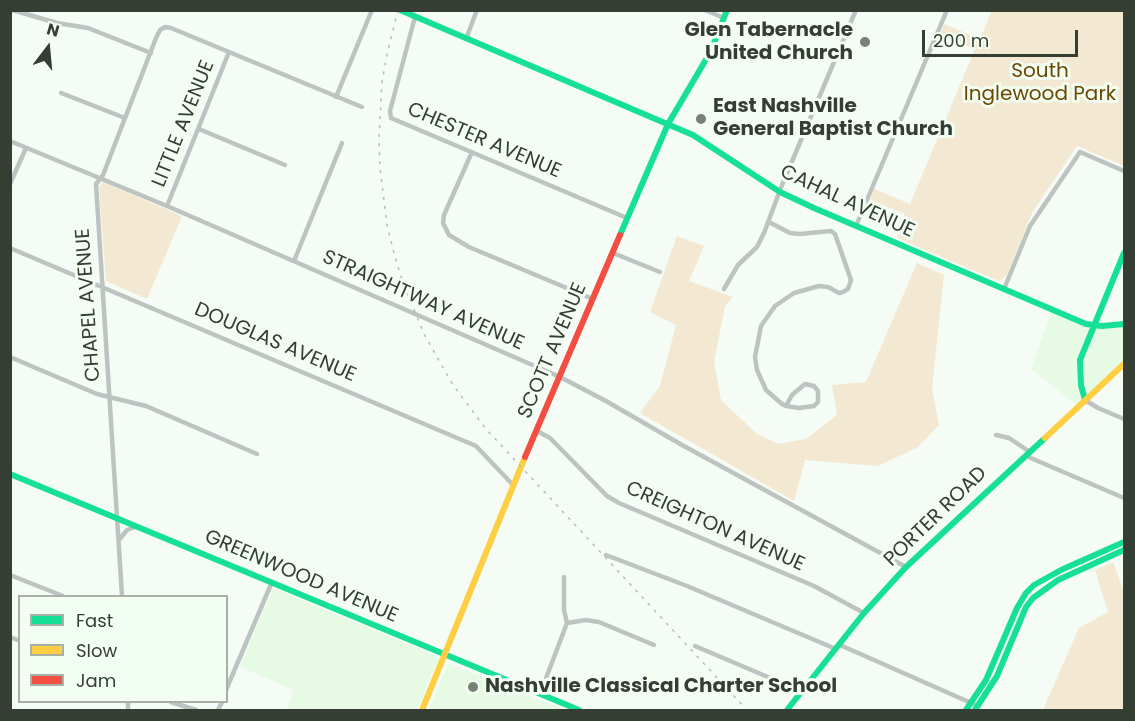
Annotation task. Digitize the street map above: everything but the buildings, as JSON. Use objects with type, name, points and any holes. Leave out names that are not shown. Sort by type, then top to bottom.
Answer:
[{"type":"street","points":[[12,10],[57,23],[88,28],[151,52]]},
{"type":"street","points":[[336,97],[372,10]]},
{"type":"street","name":"CAHAL AVENUE","points":[[400,10],[668,124],[707,143],[780,192],[856,226],[1094,325],[1125,324]]},
{"type":"street","points":[[466,39],[477,10]]},
{"type":"street","points":[[705,10],[724,18]]},
{"type":"street","name":"SCOTT AVENUE","points":[[422,711],[627,218],[668,124],[711,51],[727,10]]},
{"type":"street","points":[[724,289],[738,265],[757,247],[769,222],[856,10]]},
{"type":"street","points":[[856,226],[947,10]]},
{"type":"street","name":"CHESTER AVENUE","points":[[415,17],[390,111],[392,118],[627,218]]},
{"type":"street","name":"CHAPEL AVENUE","points":[[122,595],[96,184],[160,30],[165,27],[228,52]]},
{"type":"street","points":[[228,52],[362,107]]},
{"type":"street","name":"LITTLE AVENUE","points":[[167,207],[228,52]]},
{"type":"street","points":[[61,93],[125,118]]},
{"type":"street","points":[[199,129],[285,165]]},
{"type":"street","name":"STRAIGHTWAY AVENUE","points":[[10,141],[294,261],[560,378],[606,401],[906,567]]},
{"type":"street","points":[[294,261],[342,143]]},
{"type":"street","points":[[10,184],[26,148]]},
{"type":"street","points":[[472,152],[444,215],[443,223],[449,235],[469,247],[593,299]]},
{"type":"street","points":[[1005,289],[1030,226],[1080,152],[1125,171]]},
{"type":"street","points":[[769,222],[790,233],[831,231],[835,234],[851,280],[848,289],[839,293],[828,287],[819,286],[794,293],[775,306],[761,326],[755,349],[757,370],[766,390],[773,398],[786,406],[799,408],[818,402],[818,391],[809,384],[805,384],[792,395],[786,406]]},
{"type":"street","name":"DOUGLAS AVENUE","points":[[10,248],[476,446],[514,486]]},
{"type":"street","points":[[613,253],[660,272]]},
{"type":"street","points":[[1125,253],[1080,360],[1081,385],[1085,400],[1125,419]]},
{"type":"street","points":[[10,357],[110,397],[146,406],[257,454]]},
{"type":"street","name":"PORTER ROAD","points":[[787,711],[864,613],[906,567],[1125,364]]},
{"type":"street","name":"CREIGHTON AVENUE","points":[[537,431],[550,438],[607,496],[619,503],[814,586],[864,613]]},
{"type":"street","points":[[996,435],[1009,438],[1028,454],[1125,498]]},
{"type":"street","name":"GREENWOOD AVENUE","points":[[10,474],[579,711]]},
{"type":"street","points":[[119,540],[127,530],[137,526]]},
{"type":"street","points":[[966,711],[975,707],[997,676],[1028,604],[1042,589],[1058,580],[1124,551],[1122,543],[1034,585],[1022,599],[975,707]]},
{"type":"street","points":[[606,555],[838,647],[975,707]]},
{"type":"street","points":[[10,575],[58,595]]},
{"type":"street","points":[[540,694],[567,622],[564,610],[564,577]]},
{"type":"street","points":[[228,685],[272,582]]},
{"type":"street","points":[[1022,599],[1028,604]]},
{"type":"street","points":[[567,622],[586,620],[599,622],[654,645]]},
{"type":"street","points":[[695,646],[802,692]]},
{"type":"street","points":[[174,703],[196,711]]},
{"type":"shaded area","points":[[1052,309],[1086,324],[1124,324],[1124,364],[1078,406],[1031,369]]},
{"type":"shaded area","points":[[273,588],[439,657],[417,710],[286,710],[294,690],[240,667]]},
{"type":"shaded area","name":"Nashville Classical Charter School","points":[[448,663],[565,710],[429,710]]},
{"type":"green space","name":"South Inglewood Park","points":[[992,10],[1124,11],[1124,166],[1077,146],[1032,213],[1007,275],[999,281],[897,238],[905,214],[870,200],[874,189],[910,204],[975,49],[940,35],[944,24],[980,39]]},
{"type":"green space","points":[[103,182],[182,216],[147,299],[106,281],[99,187]]},
{"type":"green space","points":[[677,236],[704,246],[689,281],[733,297],[725,306],[714,362],[721,400],[757,434],[778,444],[806,439],[837,415],[832,385],[866,382],[917,263],[944,275],[932,389],[939,425],[918,447],[878,466],[805,460],[794,501],[640,413],[660,386],[676,325],[650,312]]},
{"type":"green space","points":[[1113,562],[1124,592],[1124,710],[1043,710],[1079,628],[1108,612],[1095,570]]},
{"type":"railway","points":[[398,10],[382,82],[380,168],[387,225],[394,253],[402,280],[424,334],[453,385],[486,429],[747,710]]},
{"type":"traffic: fast","points":[[400,10],[693,135],[780,192],[814,208],[1086,324],[1102,326],[1124,324]]},
{"type":"traffic: fast","points":[[620,235],[668,124],[711,51],[727,10]]},
{"type":"traffic: fast","points":[[1085,400],[1081,385],[1080,360],[1124,253]]},
{"type":"traffic: fast","points":[[787,710],[864,613],[906,567],[1045,438]]},
{"type":"traffic: fast","points":[[10,474],[579,710]]},
{"type":"traffic: fast","points":[[966,710],[986,680],[1017,608],[1026,593],[1034,585],[1061,570],[1124,542]]},
{"type":"traffic: fast","points":[[975,710],[997,676],[1026,607],[1033,598],[1058,580],[1124,550]]},
{"type":"traffic: slow","points":[[1045,438],[1124,364]]},
{"type":"traffic: slow","points":[[422,710],[525,457]]},
{"type":"traffic: jam","points":[[525,457],[620,235]]},
{"type":"place","name":"Glen Tabernacle United Church","points":[[865,42]]},
{"type":"place","name":"East Nashville General Baptist Church","points":[[701,119]]},
{"type":"place","name":"Nashville Classical Charter School","points":[[473,687]]}]
